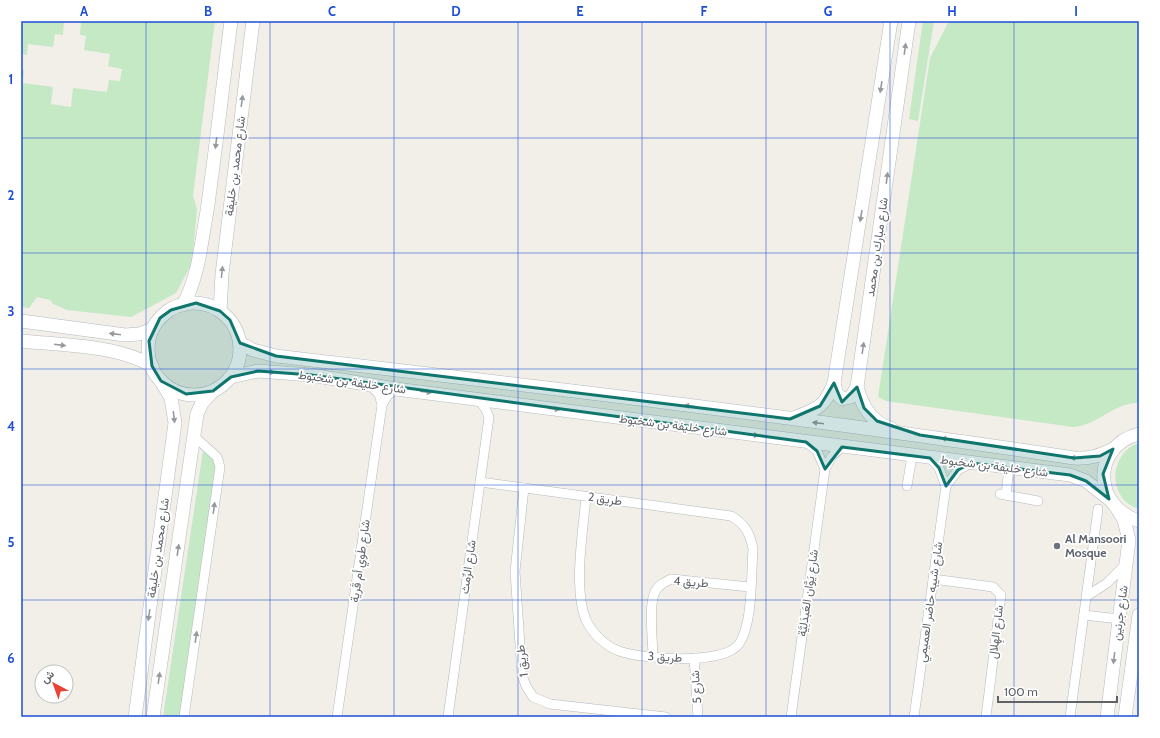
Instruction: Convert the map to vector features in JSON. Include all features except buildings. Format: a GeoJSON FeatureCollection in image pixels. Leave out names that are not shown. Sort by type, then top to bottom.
{"type":"FeatureCollection","features":[{"type":"Feature","properties":{"kind":"main road","name":"شارع محمد بن خليفة"},"geometry":{"type":"LineString","coordinates":[[183,305],[192,289],[197,272],[210,188],[231,21]]}},
{"type":"Feature","properties":{"kind":"main road","name":"شارع محمد بن خليفة"},"geometry":{"type":"LineString","coordinates":[[220,311],[222,274],[253,21]]}},
{"type":"Feature","properties":{"kind":"main road","name":"شارع مبارك بن محمد"},"geometry":{"type":"LineString","coordinates":[[790,419],[820,406],[829,397],[834,383],[891,21]]}},
{"type":"Feature","properties":{"kind":"main road","name":"شارع مبارك بن محمد"},"geometry":{"type":"LineString","coordinates":[[909,21],[857,387],[864,408],[877,422],[888,427],[920,435]]}},
{"type":"Feature","properties":{"kind":"main road"},"geometry":{"type":"LineString","coordinates":[[202,304],[220,311],[230,320],[237,331],[240,343],[240,355],[237,367],[231,377],[213,391],[199,394],[186,394],[172,389],[161,381],[152,366],[149,354],[149,341],[153,329],[160,318],[171,310],[183,305],[202,304]]}},
{"type":"Feature","properties":{"kind":"main road"},"geometry":{"type":"LineString","coordinates":[[21,321],[125,335],[139,334],[153,329]]}},
{"type":"Feature","properties":{"kind":"main road"},"geometry":{"type":"LineString","coordinates":[[21,340],[116,352],[134,357],[152,366]]}},
{"type":"Feature","properties":{"kind":"main road","name":"شارع خليفة بن شخبوط"},"geometry":{"type":"LineString","coordinates":[[240,343],[253,350],[276,356],[532,385],[920,435],[1074,458],[1100,456],[1113,450]]}},
{"type":"Feature","properties":{"kind":"main road","name":"شارع خليفة بن شخبوط"},"geometry":{"type":"LineString","coordinates":[[231,377],[258,371],[311,375],[396,389],[1070,475],[1086,481],[1109,499]]}},
{"type":"Feature","properties":{"kind":"main road","name":"شارع محمد بن خليفة"},"geometry":{"type":"LineString","coordinates":[[135,717],[175,423],[171,398],[161,381]]}},
{"type":"Feature","properties":{"kind":"main road"},"geometry":{"type":"LineString","coordinates":[[834,383],[836,392],[842,399],[851,397],[857,387]]}},
{"type":"Feature","properties":{"kind":"main road","name":"شارع محمد بن خليفة"},"geometry":{"type":"LineString","coordinates":[[153,717],[197,414],[202,403],[213,391]]}},
{"type":"Feature","properties":{"kind":"main road"},"geometry":{"type":"LineString","coordinates":[[1139,434],[1124,440],[1113,450],[1106,461],[1103,474],[1104,487],[1109,499],[1118,510],[1128,518],[1139,521]]}},
{"type":"Feature","properties":{"kind":"main road","name":"شارع جرنين"},"geometry":{"type":"LineString","coordinates":[[1106,717],[1127,562],[1128,530],[1118,510]]}},
{"type":"Feature","properties":{"kind":"main road","name":"شارع جرنين"},"geometry":{"type":"LineString","coordinates":[[1125,717],[1139,615]]}},
{"type":"Feature","properties":{"kind":"street"},"geometry":{"type":"LineString","coordinates":[[369,384],[379,394],[382,405]]}},
{"type":"Feature","properties":{"kind":"street"},"geometry":{"type":"LineString","coordinates":[[382,405],[388,396],[396,389]]}},
{"type":"Feature","properties":{"kind":"street"},"geometry":{"type":"LineString","coordinates":[[477,399],[485,408],[489,417],[504,402]]}},
{"type":"Feature","properties":{"kind":"street","name":"شارع طَوي أم قَرية"},"geometry":{"type":"LineString","coordinates":[[337,717],[382,405]]}},
{"type":"Feature","properties":{"kind":"street","name":"شارع الرِّمث"},"geometry":{"type":"LineString","coordinates":[[448,717],[489,417]]}},
{"type":"Feature","properties":{"kind":"street"},"geometry":{"type":"LineString","coordinates":[[184,717],[220,467],[217,457],[194,436]]}},
{"type":"Feature","properties":{"kind":"street"},"geometry":{"type":"LineString","coordinates":[[806,442],[817,451],[825,469]]}},
{"type":"Feature","properties":{"kind":"street","name":"شارع يَوَّان العَبدَلِيَّة"},"geometry":{"type":"LineString","coordinates":[[791,717],[825,469],[832,456],[842,447]]}},
{"type":"Feature","properties":{"kind":"street"},"geometry":{"type":"LineString","coordinates":[[907,486],[912,456]]}},
{"type":"Feature","properties":{"kind":"street"},"geometry":{"type":"LineString","coordinates":[[930,458],[939,468],[946,486]]}},
{"type":"Feature","properties":{"kind":"street","name":"شارع شيبه حاضر العميمي"},"geometry":{"type":"LineString","coordinates":[[914,717],[946,486],[958,470],[970,463]]}},
{"type":"Feature","properties":{"kind":"street"},"geometry":{"type":"LineString","coordinates":[[1009,467],[1003,495],[1038,501]]}},
{"type":"Feature","properties":{"kind":"street","name":"طريق 2"},"geometry":{"type":"LineString","coordinates":[[480,482],[731,516]]}},
{"type":"Feature","properties":{"kind":"street","name":"طريق 1"},"geometry":{"type":"LineString","coordinates":[[524,488],[515,571],[522,675],[526,686],[533,697],[550,704],[666,717]]}},
{"type":"Feature","properties":{"kind":"street","name":"طريق 3"},"geometry":{"type":"LineString","coordinates":[[586,497],[580,576],[582,600],[586,620],[595,633],[617,650],[653,657],[694,658],[715,656],[730,651],[738,645],[743,637],[747,624],[753,549],[751,538],[740,521],[731,516]]}},
{"type":"Feature","properties":{"kind":"street"},"geometry":{"type":"LineString","coordinates":[[1070,717],[1098,509]]}},
{"type":"Feature","properties":{"kind":"street"},"geometry":{"type":"LineString","coordinates":[[1087,596],[1107,582],[1127,562]]}},
{"type":"Feature","properties":{"kind":"street"},"geometry":{"type":"LineString","coordinates":[[1090,575],[1100,582],[1107,582]]}},
{"type":"Feature","properties":{"kind":"street","name":"طريق 4"},"geometry":{"type":"LineString","coordinates":[[653,657],[651,612],[654,592],[662,583],[671,579],[750,586]]}},
{"type":"Feature","properties":{"kind":"street","name":"شارع الهِلال"},"geometry":{"type":"LineString","coordinates":[[932,579],[993,587],[998,590],[1001,595],[986,717]]}},
{"type":"Feature","properties":{"kind":"street"},"geometry":{"type":"LineString","coordinates":[[1084,615],[1119,619]]}},
{"type":"Feature","properties":{"kind":"street","name":"شارع 5"},"geometry":{"type":"LineString","coordinates":[[694,658],[698,717]]}},
{"type":"Feature","properties":{"kind":"highlighted area"},"geometry":{"type":"Polygon","coordinates":[[[196,303],[220,311],[230,320],[240,343],[276,356],[790,419],[820,406],[834,383],[842,402],[857,387],[864,408],[877,421],[920,435],[1074,458],[1100,456],[1113,449],[1103,474],[1109,499],[1086,481],[1070,475],[971,463],[958,470],[946,486],[939,468],[930,458],[842,447],[825,469],[817,451],[806,442],[311,375],[258,371],[231,377],[213,391],[186,394],[161,381],[152,366],[149,341],[160,318],[171,310],[196,303]]]}},
{"type":"Feature","properties":{"kind":"green space"},"geometry":{"type":"Polygon","coordinates":[[[21,21],[64,21],[63,35],[55,34],[53,47],[28,44],[27,55],[21,54],[21,21]]]}},
{"type":"Feature","properties":{"kind":"green space"},"geometry":{"type":"Polygon","coordinates":[[[79,21],[215,21],[193,196],[197,209],[192,263],[176,293],[131,317],[67,310],[53,304],[50,300],[37,297],[29,308],[21,307],[21,70],[24,70],[23,83],[53,87],[51,104],[71,107],[73,88],[107,92],[109,80],[120,81],[122,69],[108,66],[110,54],[84,50],[86,36],[80,35],[81,22],[79,21]]]}},
{"type":"Feature","properties":{"kind":"green space"},"geometry":{"type":"Polygon","coordinates":[[[923,21],[934,21],[918,121],[909,119],[923,21]]]}},
{"type":"Feature","properties":{"kind":"green space"},"geometry":{"type":"Polygon","coordinates":[[[949,21],[1139,21],[1139,403],[1122,406],[1091,422],[1073,427],[886,401],[878,397],[930,58],[949,21]]]}},
{"type":"Feature","properties":{"kind":"green space"},"geometry":{"type":"Polygon","coordinates":[[[1139,443],[1139,509],[1129,504],[1121,496],[1117,487],[1115,476],[1121,456],[1129,448],[1139,443]]]}},
{"type":"Feature","properties":{"kind":"green space"},"geometry":{"type":"Polygon","coordinates":[[[203,451],[216,460],[181,717],[163,717],[203,451]]]}},
{"type":"Feature","properties":{"kind":"place","name":"Al Mansoori Mosque"},"geometry":{"type":"Point","coordinates":[1057,546]}}]}
